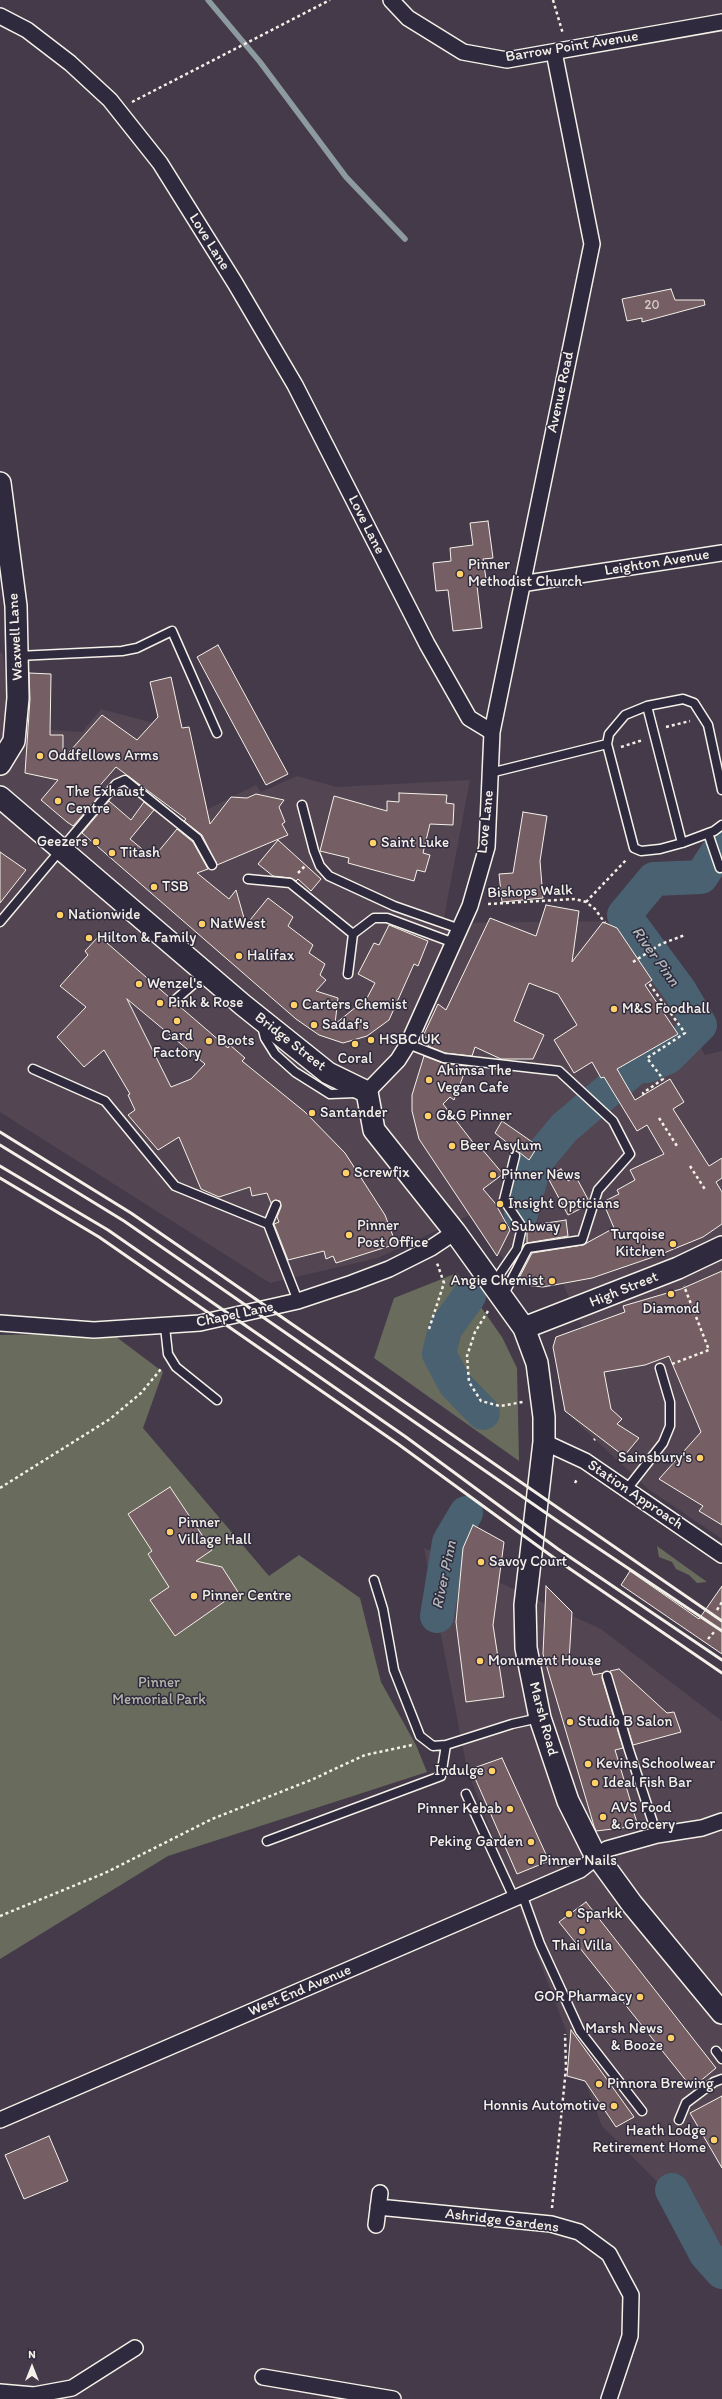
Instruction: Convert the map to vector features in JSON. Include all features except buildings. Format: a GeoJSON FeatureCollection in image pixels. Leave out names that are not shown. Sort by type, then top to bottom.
{"type":"FeatureCollection","features":[{"type":"Feature","properties":{"kind":"street","name":"Barrow Point Avenue"},"geometry":{"type":"LineString","coordinates":[[391,0],[408,18],[463,52],[506,60],[722,22]]}},
{"type":"Feature","properties":{"kind":"street","name":"Love Lane"},"geometry":{"type":"LineString","coordinates":[[0,16],[27,30],[70,63],[118,109],[160,163],[295,385],[427,644],[469,718],[492,732],[487,846],[470,906],[408,1044],[398,1060],[367,1092]]}},
{"type":"Feature","properties":{"kind":"street","name":"Avenue Road"},"geometry":{"type":"LineString","coordinates":[[492,732],[521,584],[592,244],[561,51]]}},
{"type":"Feature","properties":{"kind":"street","name":"Waxwell Lane"},"geometry":{"type":"LineString","coordinates":[[0,483],[16,606],[18,656],[18,698],[14,742],[0,764]]}},
{"type":"Feature","properties":{"kind":"street","name":"Leighton Avenue"},"geometry":{"type":"LineString","coordinates":[[521,584],[722,553]]}},
{"type":"Feature","properties":{"kind":"street","name":"Bridge Street"},"geometry":{"type":"LineString","coordinates":[[0,797],[60,850],[260,1019],[328,1073],[367,1092]]}},
{"type":"Feature","properties":{"kind":"street"},"geometry":{"type":"LineString","coordinates":[[367,1092],[374,1130],[455,1232],[524,1328]]}},
{"type":"Feature","properties":{"kind":"street","name":"Chapel Lane"},"geometry":{"type":"LineString","coordinates":[[0,1323],[94,1330],[165,1327],[200,1323],[298,1301],[389,1270],[431,1248],[455,1232]]}},
{"type":"Feature","properties":{"kind":"street","name":"High Street"},"geometry":{"type":"LineString","coordinates":[[524,1328],[678,1268],[722,1247]]}},
{"type":"Feature","properties":{"kind":"street","name":"Marsh Road"},"geometry":{"type":"LineString","coordinates":[[524,1328],[537,1363],[543,1399],[544,1442],[525,1605],[526,1648],[540,1718],[568,1801],[596,1856],[632,1904],[722,2013]]}},
{"type":"Feature","properties":{"kind":"street","name":"Station Approach"},"geometry":{"type":"LineString","coordinates":[[544,1442],[585,1461],[722,1555]]}},
{"type":"Feature","properties":{"kind":"street","name":"West End Avenue"},"geometry":{"type":"LineString","coordinates":[[0,2120],[580,1870],[596,1856],[607,1849],[657,1835],[702,1828],[722,1821]]}},
{"type":"Feature","properties":{"kind":"street","name":"Ashridge Gardens"},"geometry":{"type":"LineString","coordinates":[[376,2225],[379,2200],[551,2224],[579,2232],[610,2254],[631,2295],[630,2336],[609,2399]]}},
{"type":"Feature","properties":{"kind":"street"},"geometry":{"type":"LineString","coordinates":[[0,2392],[34,2395],[72,2388],[135,2348]]}},
{"type":"Feature","properties":{"kind":"street"},"geometry":{"type":"LineString","coordinates":[[263,2377],[393,2399]]}},
{"type":"Feature","properties":{"kind":"lane"},"geometry":{"type":"LineString","coordinates":[[18,656],[122,651],[137,648],[172,632],[217,733]]}},
{"type":"Feature","properties":{"kind":"lane"},"geometry":{"type":"LineString","coordinates":[[722,790],[708,725],[694,703],[683,699],[647,706],[625,715],[613,727],[607,744],[632,843],[636,849],[652,851],[682,843],[722,825]]}},
{"type":"Feature","properties":{"kind":"lane"},"geometry":{"type":"LineString","coordinates":[[647,706],[682,843]]}},
{"type":"Feature","properties":{"kind":"lane"},"geometry":{"type":"LineString","coordinates":[[490,773],[607,744]]}},
{"type":"Feature","properties":{"kind":"lane"},"geometry":{"type":"LineString","coordinates":[[0,922],[116,784],[125,780],[197,838],[212,865]]}},
{"type":"Feature","properties":{"kind":"lane"},"geometry":{"type":"LineString","coordinates":[[302,805],[314,851],[320,866],[329,876],[394,906],[460,929]]}},
{"type":"Feature","properties":{"kind":"lane"},"geometry":{"type":"LineString","coordinates":[[708,832],[720,868]]}},
{"type":"Feature","properties":{"kind":"lane"},"geometry":{"type":"LineString","coordinates":[[248,879],[290,883],[353,934]]}},
{"type":"Feature","properties":{"kind":"lane"},"geometry":{"type":"LineString","coordinates":[[348,974],[353,934],[374,918],[388,918],[454,944]]}},
{"type":"Feature","properties":{"kind":"lane"},"geometry":{"type":"LineString","coordinates":[[174,1001],[206,974]]}},
{"type":"Feature","properties":{"kind":"lane"},"geometry":{"type":"LineString","coordinates":[[408,1044],[444,1058],[559,1071],[613,1121],[630,1154],[598,1190],[582,1240],[528,1248],[498,1292]]}},
{"type":"Feature","properties":{"kind":"lane"},"geometry":{"type":"LineString","coordinates":[[33,1069],[105,1101],[175,1186],[268,1224]]}},
{"type":"Feature","properties":{"kind":"lane"},"geometry":{"type":"LineString","coordinates":[[498,1292],[517,1249],[522,1227],[504,1200],[515,1156]]}},
{"type":"Feature","properties":{"kind":"lane"},"geometry":{"type":"LineString","coordinates":[[276,1205],[268,1224],[298,1301]]}},
{"type":"Feature","properties":{"kind":"lane"},"geometry":{"type":"LineString","coordinates":[[165,1327],[170,1357],[176,1367],[217,1400]]}},
{"type":"Feature","properties":{"kind":"lane"},"geometry":{"type":"LineString","coordinates":[[627,1490],[663,1443],[670,1426],[670,1402],[660,1368]]}},
{"type":"Feature","properties":{"kind":"lane"},"geometry":{"type":"LineString","coordinates":[[374,1580],[383,1609],[394,1670],[420,1736],[427,1742],[433,1746],[446,1745],[512,1724],[540,1718]]}},
{"type":"Feature","properties":{"kind":"lane"},"geometry":{"type":"LineString","coordinates":[[607,1676],[629,1750],[657,1835]]}},
{"type":"Feature","properties":{"kind":"lane"},"geometry":{"type":"LineString","coordinates":[[267,1841],[440,1776],[446,1745]]}},
{"type":"Feature","properties":{"kind":"lane"},"geometry":{"type":"LineString","coordinates":[[466,1794],[518,1896],[580,2031],[642,2111]]}},
{"type":"Feature","properties":{"kind":"lane"},"geometry":{"type":"LineString","coordinates":[[716,2051],[722,2059]]}},
{"type":"Feature","properties":{"kind":"lane"},"geometry":{"type":"LineString","coordinates":[[679,2120],[686,2103],[714,2082],[722,2079]]}},
{"type":"Feature","properties":{"kind":"path"},"geometry":{"type":"LineString","coordinates":[[118,109],[330,0]]}},
{"type":"Feature","properties":{"kind":"path"},"geometry":{"type":"LineString","coordinates":[[553,0],[561,51]]}},
{"type":"Feature","properties":{"kind":"path"},"geometry":{"type":"LineString","coordinates":[[586,902],[636,849]]}},
{"type":"Feature","properties":{"kind":"path"},"geometry":{"type":"LineString","coordinates":[[290,883],[311,859]]}},
{"type":"Feature","properties":{"kind":"path","name":"Bishops Walk"},"geometry":{"type":"LineString","coordinates":[[470,906],[575,899],[586,902],[595,909],[605,923]]}},
{"type":"Feature","properties":{"kind":"path"},"geometry":{"type":"LineString","coordinates":[[632,962],[659,946],[685,935]]}},
{"type":"Feature","properties":{"kind":"path"},"geometry":{"type":"LineString","coordinates":[[644,1095],[643,1093],[663,1079],[647,1058],[685,1033],[648,982]]}},
{"type":"Feature","properties":{"kind":"path"},"geometry":{"type":"LineString","coordinates":[[659,1118],[677,1146]]}},
{"type":"Feature","properties":{"kind":"path"},"geometry":{"type":"LineString","coordinates":[[690,1166],[706,1191]]}},
{"type":"Feature","properties":{"kind":"path"},"geometry":{"type":"LineString","coordinates":[[430,1329],[444,1283],[431,1248]]}},
{"type":"Feature","properties":{"kind":"path"},"geometry":{"type":"LineString","coordinates":[[660,1368],[709,1350],[678,1268]]}},
{"type":"Feature","properties":{"kind":"path"},"geometry":{"type":"LineString","coordinates":[[498,1292],[475,1332],[467,1356],[469,1382],[481,1401],[500,1406],[543,1399]]}},
{"type":"Feature","properties":{"kind":"path"},"geometry":{"type":"LineString","coordinates":[[0,1488],[110,1419],[142,1393],[170,1357]]}},
{"type":"Feature","properties":{"kind":"path"},"geometry":{"type":"LineString","coordinates":[[575,1483],[577,1479]]}},
{"type":"Feature","properties":{"kind":"path"},"geometry":{"type":"LineString","coordinates":[[716,1610],[722,1602]]}},
{"type":"Feature","properties":{"kind":"path"},"geometry":{"type":"LineString","coordinates":[[708,1639],[715,1631]]}},
{"type":"Feature","properties":{"kind":"path"},"geometry":{"type":"LineString","coordinates":[[0,1916],[105,1873],[212,1819],[311,1780],[365,1755],[427,1742]]}},
{"type":"Feature","properties":{"kind":"path"},"geometry":{"type":"LineString","coordinates":[[551,2224],[566,2068],[565,2030]]}},
{"type":"Feature","properties":{"kind":"shaded area"},"geometry":{"type":"Polygon","coordinates":[[[0,652],[3,654],[9,727],[82,732],[101,709],[153,723],[176,814],[188,819],[256,785],[261,792],[297,776],[337,787],[470,780],[443,923],[620,921],[672,995],[705,1055],[722,1051],[722,1539],[648,1489],[571,1417],[556,1343],[583,1329],[563,1284],[523,1285],[470,1215],[378,1258],[270,1283],[0,1112],[0,652]]]}},
{"type":"Feature","properties":{"kind":"shaded area"},"geometry":{"type":"Polygon","coordinates":[[[424,1548],[601,1629],[722,1721],[722,2248],[602,2126],[467,1769],[424,1548]]]}},
{"type":"Feature","properties":{"kind":"green space"},"geometry":{"type":"Polygon","coordinates":[[[457,1273],[502,1337],[517,1368],[519,1461],[374,1358],[394,1298],[457,1273]]]}},
{"type":"Feature","properties":{"kind":"green space","name":"Pinner Memorial Park"},"geometry":{"type":"Polygon","coordinates":[[[111,1333],[163,1372],[143,1428],[269,1576],[299,1555],[360,1598],[381,1682],[416,1745],[427,1772],[168,1856],[0,1959],[0,1335],[111,1333]]]}},
{"type":"Feature","properties":{"kind":"green space"},"geometry":{"type":"Polygon","coordinates":[[[657,1546],[707,1582],[697,1583],[689,1575],[676,1569],[672,1562],[659,1557],[657,1546]]]}},
{"type":"Feature","properties":{"kind":"waterway"},"geometry":{"type":"LineString","coordinates":[[208,0],[260,62],[346,177],[405,239]]}},
{"type":"Feature","properties":{"kind":"waterway","name":"River Pinn"},"geometry":{"type":"LineString","coordinates":[[521,1214],[535,1163],[564,1128],[638,1065],[647,1066],[668,1057],[700,1025],[680,991],[624,915],[654,879],[701,877],[722,845]]}},
{"type":"Feature","properties":{"kind":"waterway","name":"River Pinn"},"geometry":{"type":"LineString","coordinates":[[469,1296],[445,1329],[439,1354],[455,1384],[483,1413]]}},
{"type":"Feature","properties":{"kind":"waterway","name":"River Pinn"},"geometry":{"type":"LineString","coordinates":[[437,1616],[449,1542],[466,1513]]}},
{"type":"Feature","properties":{"kind":"waterway","name":"River Pinn"},"geometry":{"type":"LineString","coordinates":[[672,2190],[706,2254],[722,2272]]}},
{"type":"Feature","properties":{"kind":"railway"},"geometry":{"type":"LineString","coordinates":[[0,1132],[131,1213],[722,1621]]}},
{"type":"Feature","properties":{"kind":"railway"},"geometry":{"type":"LineString","coordinates":[[0,1145],[124,1221],[559,1522],[722,1631]]}},
{"type":"Feature","properties":{"kind":"railway"},"geometry":{"type":"LineString","coordinates":[[0,1166],[108,1230],[406,1437],[558,1549],[722,1660]]}},
{"type":"Feature","properties":{"kind":"railway"},"geometry":{"type":"LineString","coordinates":[[0,1178],[99,1237],[398,1444],[557,1560],[722,1673]]}},
{"type":"Feature","properties":{"kind":"place","name":"Pinner Methodist Church"},"geometry":{"type":"Point","coordinates":[460,574]}},
{"type":"Feature","properties":{"kind":"place","name":"Oddfellows Arms"},"geometry":{"type":"Point","coordinates":[40,756]}},
{"type":"Feature","properties":{"kind":"place","name":"The Exhaust Centre"},"geometry":{"type":"Point","coordinates":[58,801]}},
{"type":"Feature","properties":{"kind":"place","name":"Geezers"},"geometry":{"type":"Point","coordinates":[96,842]}},
{"type":"Feature","properties":{"kind":"place","name":"Saint Luke"},"geometry":{"type":"Point","coordinates":[373,843]}},
{"type":"Feature","properties":{"kind":"place","name":"Titash"},"geometry":{"type":"Point","coordinates":[112,853]}},
{"type":"Feature","properties":{"kind":"place","name":"TSB"},"geometry":{"type":"Point","coordinates":[154,887]}},
{"type":"Feature","properties":{"kind":"place","name":"Nationwide"},"geometry":{"type":"Point","coordinates":[60,915]}},
{"type":"Feature","properties":{"kind":"place","name":"NatWest"},"geometry":{"type":"Point","coordinates":[202,924]}},
{"type":"Feature","properties":{"kind":"place","name":"Hilton & Family"},"geometry":{"type":"Point","coordinates":[89,938]}},
{"type":"Feature","properties":{"kind":"place","name":"Halifax"},"geometry":{"type":"Point","coordinates":[239,956]}},
{"type":"Feature","properties":{"kind":"place","name":"Wenzel's"},"geometry":{"type":"Point","coordinates":[139,984]}},
{"type":"Feature","properties":{"kind":"place","name":"Pink & Rose"},"geometry":{"type":"Point","coordinates":[160,1003]}},
{"type":"Feature","properties":{"kind":"place","name":"Carters Chemist"},"geometry":{"type":"Point","coordinates":[294,1005]}},
{"type":"Feature","properties":{"kind":"place","name":"M&S Foodhall"},"geometry":{"type":"Point","coordinates":[614,1009]}},
{"type":"Feature","properties":{"kind":"place","name":"Card Factory"},"geometry":{"type":"Point","coordinates":[177,1021]}},
{"type":"Feature","properties":{"kind":"place","name":"Sadaf's"},"geometry":{"type":"Point","coordinates":[314,1025]}},
{"type":"Feature","properties":{"kind":"place","name":"HSBC UK"},"geometry":{"type":"Point","coordinates":[371,1040]}},
{"type":"Feature","properties":{"kind":"place","name":"Boots"},"geometry":{"type":"Point","coordinates":[209,1041]}},
{"type":"Feature","properties":{"kind":"place","name":"Coral"},"geometry":{"type":"Point","coordinates":[355,1044]}},
{"type":"Feature","properties":{"kind":"place","name":"Ahimsa The Vegan Cafe"},"geometry":{"type":"Point","coordinates":[429,1080]}},
{"type":"Feature","properties":{"kind":"place","name":"Santander"},"geometry":{"type":"Point","coordinates":[312,1113]}},
{"type":"Feature","properties":{"kind":"place","name":"G&G Pinner"},"geometry":{"type":"Point","coordinates":[428,1116]}},
{"type":"Feature","properties":{"kind":"place","name":"Beer Asylum"},"geometry":{"type":"Point","coordinates":[452,1146]}},
{"type":"Feature","properties":{"kind":"place","name":"Screwfix"},"geometry":{"type":"Point","coordinates":[346,1173]}},
{"type":"Feature","properties":{"kind":"place","name":"Pinner News"},"geometry":{"type":"Point","coordinates":[493,1175]}},
{"type":"Feature","properties":{"kind":"place","name":"Insight Opticians"},"geometry":{"type":"Point","coordinates":[500,1204]}},
{"type":"Feature","properties":{"kind":"place","name":"Subway"},"geometry":{"type":"Point","coordinates":[503,1227]}},
{"type":"Feature","properties":{"kind":"place","name":"Pinner Post Office"},"geometry":{"type":"Point","coordinates":[349,1235]}},
{"type":"Feature","properties":{"kind":"place","name":"Turqoise Kitchen"},"geometry":{"type":"Point","coordinates":[673,1244]}},
{"type":"Feature","properties":{"kind":"place","name":"Angie Chemist"},"geometry":{"type":"Point","coordinates":[552,1281]}},
{"type":"Feature","properties":{"kind":"place","name":"Diamond"},"geometry":{"type":"Point","coordinates":[671,1294]}},
{"type":"Feature","properties":{"kind":"place","name":"Sainsbury's"},"geometry":{"type":"Point","coordinates":[700,1458]}},
{"type":"Feature","properties":{"kind":"place","name":"Pinner Village Hall"},"geometry":{"type":"Point","coordinates":[170,1532]}},
{"type":"Feature","properties":{"kind":"place","name":"Savoy Court"},"geometry":{"type":"Point","coordinates":[481,1562]}},
{"type":"Feature","properties":{"kind":"place","name":"Pinner Centre"},"geometry":{"type":"Point","coordinates":[194,1596]}},
{"type":"Feature","properties":{"kind":"place","name":"Monument House"},"geometry":{"type":"Point","coordinates":[480,1661]}},
{"type":"Feature","properties":{"kind":"place","name":"Studio B Salon"},"geometry":{"type":"Point","coordinates":[570,1722]}},
{"type":"Feature","properties":{"kind":"place","name":"Kevins Schoolwear"},"geometry":{"type":"Point","coordinates":[588,1764]}},
{"type":"Feature","properties":{"kind":"place","name":"Indulge"},"geometry":{"type":"Point","coordinates":[492,1771]}},
{"type":"Feature","properties":{"kind":"place","name":"Ideal Fish Bar"},"geometry":{"type":"Point","coordinates":[595,1783]}},
{"type":"Feature","properties":{"kind":"place","name":"Pinner Kebab"},"geometry":{"type":"Point","coordinates":[510,1809]}},
{"type":"Feature","properties":{"kind":"place","name":"AVS Food & Grocery"},"geometry":{"type":"Point","coordinates":[603,1817]}},
{"type":"Feature","properties":{"kind":"place","name":"Peking Garden"},"geometry":{"type":"Point","coordinates":[531,1842]}},
{"type":"Feature","properties":{"kind":"place","name":"Pinner Nails"},"geometry":{"type":"Point","coordinates":[531,1861]}},
{"type":"Feature","properties":{"kind":"place","name":"Sparkk"},"geometry":{"type":"Point","coordinates":[569,1914]}},
{"type":"Feature","properties":{"kind":"place","name":"Thai Villa"},"geometry":{"type":"Point","coordinates":[582,1931]}},
{"type":"Feature","properties":{"kind":"place","name":"GOR Pharmacy"},"geometry":{"type":"Point","coordinates":[640,1997]}},
{"type":"Feature","properties":{"kind":"place","name":"Marsh News & Booze"},"geometry":{"type":"Point","coordinates":[671,2038]}},
{"type":"Feature","properties":{"kind":"place","name":"Pinnora Brewing"},"geometry":{"type":"Point","coordinates":[599,2084]}},
{"type":"Feature","properties":{"kind":"place","name":"Honnis Automotive"},"geometry":{"type":"Point","coordinates":[614,2106]}},
{"type":"Feature","properties":{"kind":"place","name":"Heath Lodge Retirement Home"},"geometry":{"type":"Point","coordinates":[714,2140]}}]}
